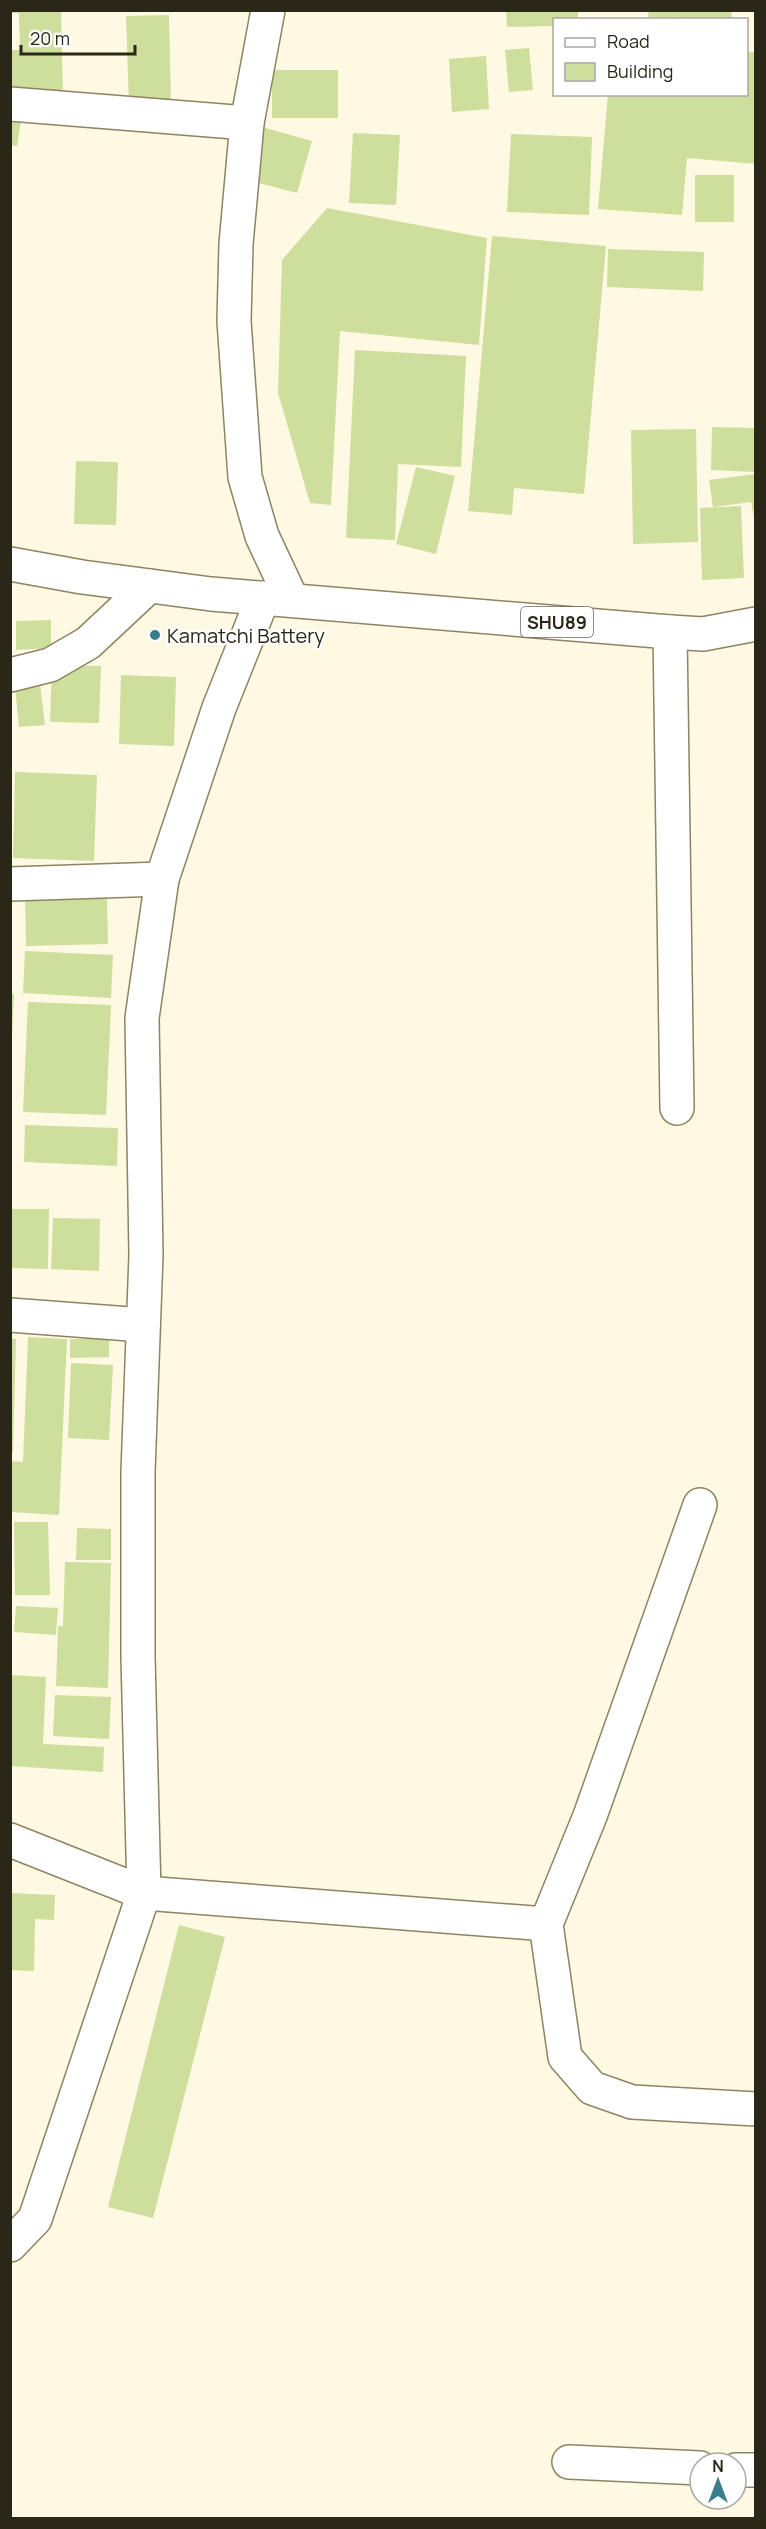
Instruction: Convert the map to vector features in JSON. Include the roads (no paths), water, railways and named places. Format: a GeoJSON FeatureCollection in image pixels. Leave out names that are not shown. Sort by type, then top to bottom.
{"type":"FeatureCollection","features":[{"type":"Feature","properties":{"kind":"street"},"geometry":{"type":"LineString","coordinates":[[10,2245],[34,2219],[144,1893],[138,1657],[138,1472],[146,1255],[142,1018],[162,879],[219,708],[278,599],[245,477],[234,321],[236,244],[247,123],[268,10]]}},
{"type":"Feature","properties":{"kind":"street"},"geometry":{"type":"LineString","coordinates":[[10,104],[247,123]]}},
{"type":"Feature","properties":{"kind":"street","name":"SHU89"},"geometry":{"type":"LineString","coordinates":[[10,564],[82,577],[211,594],[670,632],[703,634],[756,624]]}},
{"type":"Feature","properties":{"kind":"street"},"geometry":{"type":"LineString","coordinates":[[10,675],[50,665],[88,643],[149,586]]}},
{"type":"Feature","properties":{"kind":"street"},"geometry":{"type":"LineString","coordinates":[[670,632],[677,1108]]}},
{"type":"Feature","properties":{"kind":"street"},"geometry":{"type":"LineString","coordinates":[[10,884],[162,879]]}},
{"type":"Feature","properties":{"kind":"street"},"geometry":{"type":"LineString","coordinates":[[10,1315],[143,1325]]}},
{"type":"Feature","properties":{"kind":"street"},"geometry":{"type":"LineString","coordinates":[[700,1505],[590,1816],[546,1924],[565,2057],[592,2088],[632,2102],[756,2109]]}},
{"type":"Feature","properties":{"kind":"street"},"geometry":{"type":"LineString","coordinates":[[10,1840],[144,1893],[546,1924]]}},
{"type":"Feature","properties":{"kind":"street"},"geometry":{"type":"LineString","coordinates":[[569,2463],[688,2468]]}},
{"type":"Feature","properties":{"kind":"place","name":"Kamatchi Battery"},"geometry":{"type":"Point","coordinates":[155,635]}}]}
